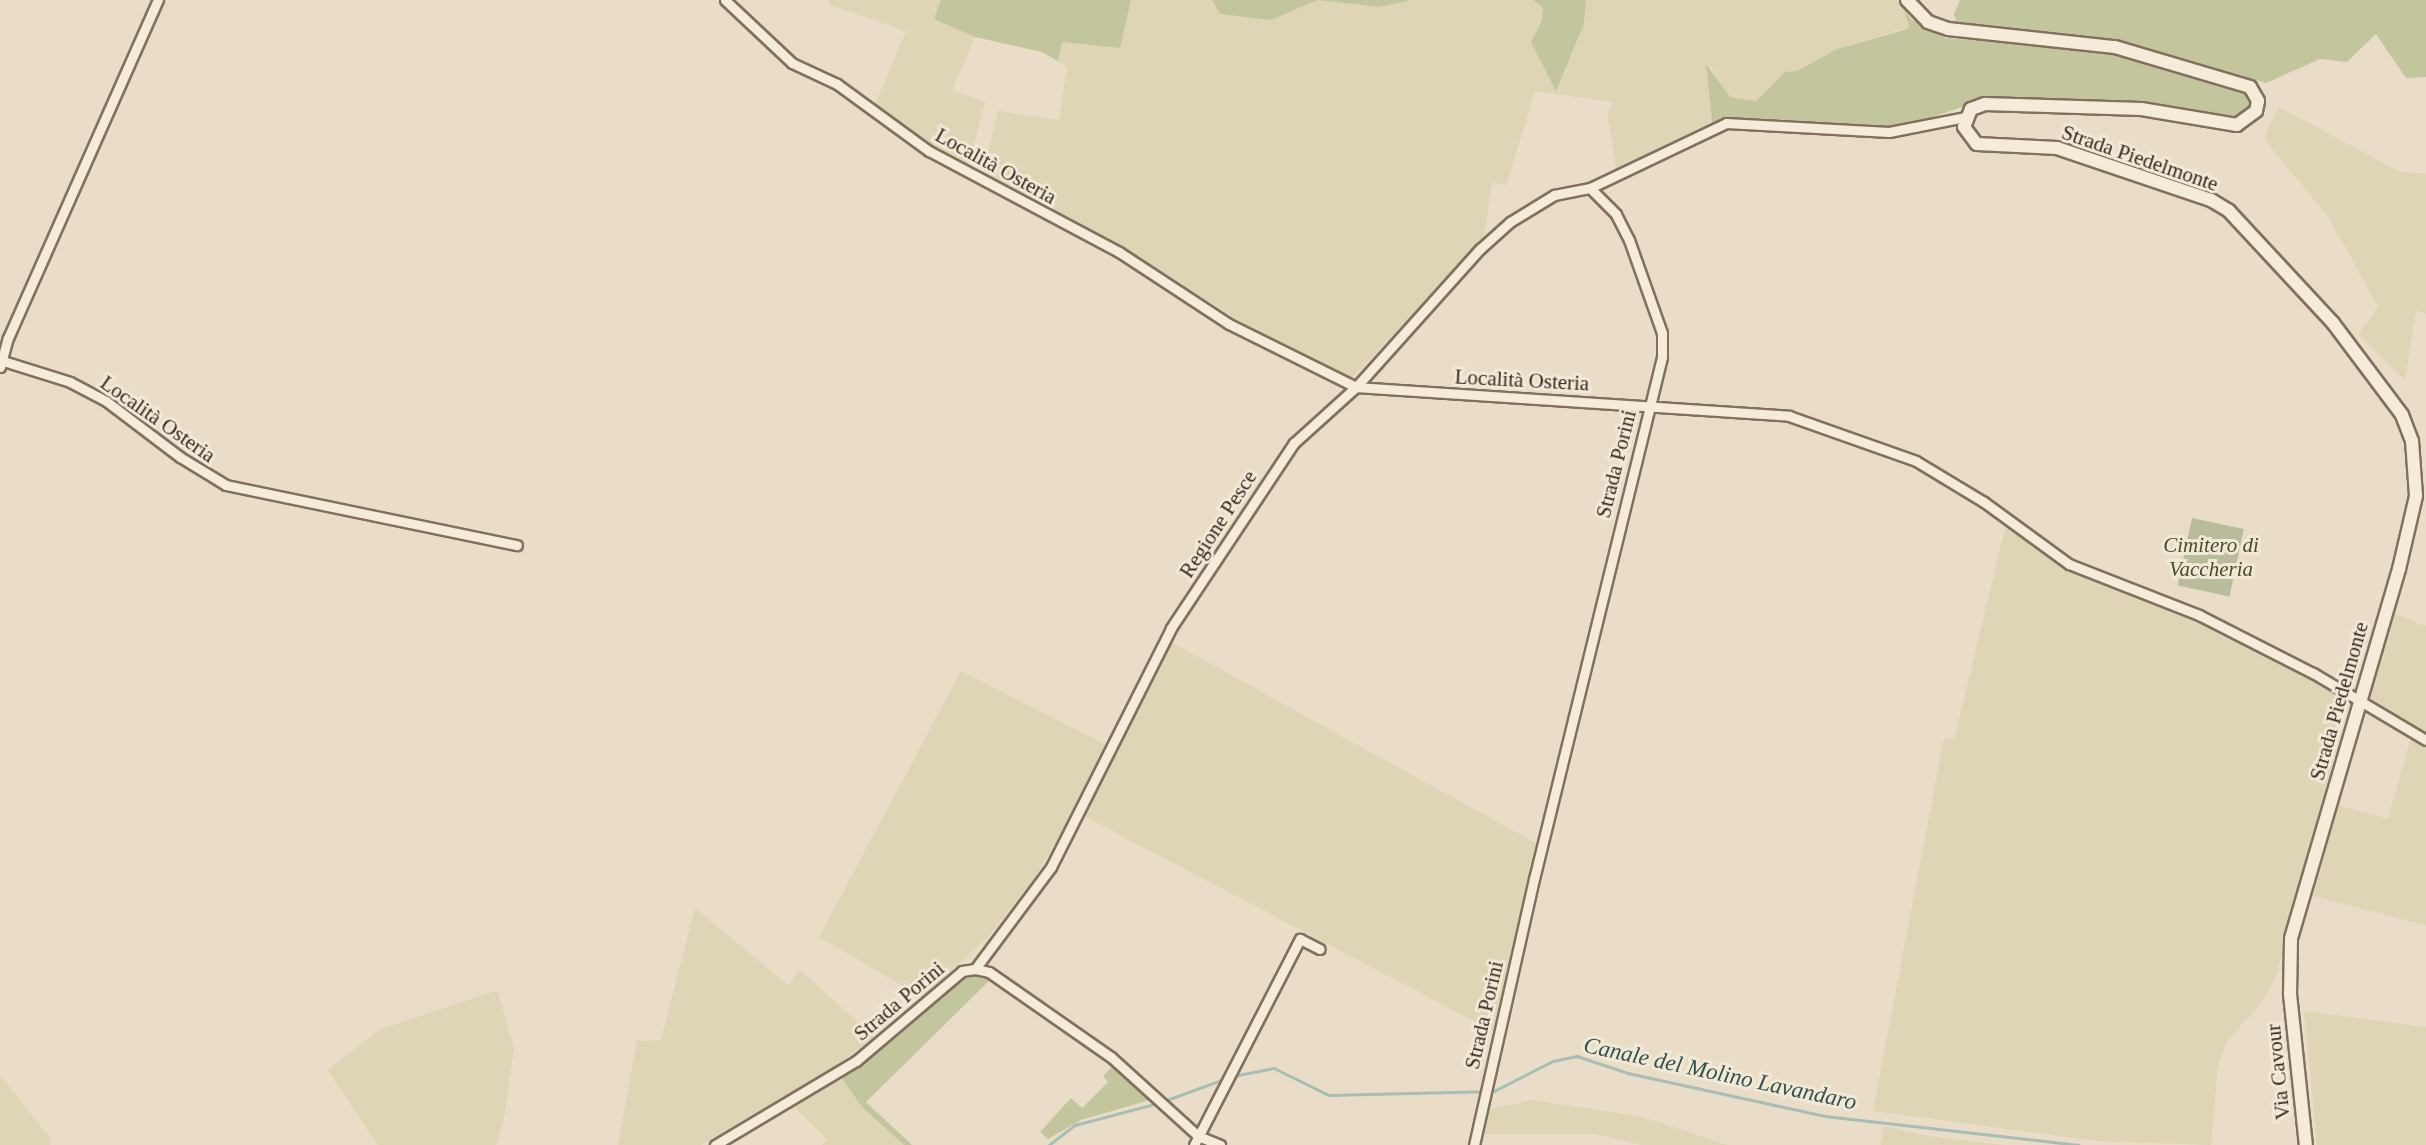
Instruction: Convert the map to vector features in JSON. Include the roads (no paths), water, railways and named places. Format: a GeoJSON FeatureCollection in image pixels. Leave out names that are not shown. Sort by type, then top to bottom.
{"type":"FeatureCollection","features":[{"type":"Feature","properties":{"kind":"street","name":"Località Osteria"},"geometry":{"type":"LineString","coordinates":[[158,0],[0,362],[71,382],[106,401],[180,457],[226,485],[517,545]]}},
{"type":"Feature","properties":{"kind":"street","name":"Località Osteria"},"geometry":{"type":"LineString","coordinates":[[725,0],[792,62],[837,84],[929,151],[1119,252],[1229,324],[1356,387],[1789,416],[1916,461],[1984,502],[2069,564],[2188,610],[2360,699],[2426,740]]}},
{"type":"Feature","properties":{"kind":"street","name":"Strada Piedelmonte"},"geometry":{"type":"LineString","coordinates":[[1907,0],[1928,22],[1948,29],[2115,47],[2241,81],[2258,101],[2256,111],[2237,125],[2141,109],[1985,104],[1971,109],[1965,117],[1964,127],[1977,144],[2057,148],[2202,197],[2229,211],[2333,323],[2402,415],[2417,468],[2416,496],[2291,939],[2290,994]]}},
{"type":"Feature","properties":{"kind":"street"},"geometry":{"type":"LineString","coordinates":[[1590,188],[1726,123],[1889,132],[1965,117]]}},
{"type":"Feature","properties":{"kind":"street","name":"Regione Pesce"},"geometry":{"type":"LineString","coordinates":[[975,969],[1051,867],[1124,716],[1198,584],[1294,443],[1356,387],[1480,249],[1510,222],[1554,195],[1590,188]]}},
{"type":"Feature","properties":{"kind":"street","name":"Strada Porini"},"geometry":{"type":"LineString","coordinates":[[1474,1145],[1647,407],[1662,357],[1662,333],[1624,232],[1616,214],[1590,188]]}},
{"type":"Feature","properties":{"kind":"street"},"geometry":{"type":"LineString","coordinates":[[1196,1141],[1300,939],[1320,950]]}},
{"type":"Feature","properties":{"kind":"street","name":"Strada Porini"},"geometry":{"type":"LineString","coordinates":[[715,1145],[847,1067],[962,971],[975,969],[989,972],[1111,1057],[1157,1098],[1196,1141],[1220,1145]]}},
{"type":"Feature","properties":{"kind":"street","name":"Via Cavour"},"geometry":{"type":"LineString","coordinates":[[2290,994],[2306,1145]]}},
{"type":"Feature","properties":{"kind":"waterway","name":"Canale del Molino Lavandaro"},"geometry":{"type":"LineString","coordinates":[[1233,1076],[1274,1068],[1329,1095],[1494,1091],[1553,1061],[1577,1056],[1628,1073],[1825,1116],[2078,1145]]}},
{"type":"Feature","properties":{"kind":"waterway","name":"Canale del Molino Lavandaro"},"geometry":{"type":"LineString","coordinates":[[1164,1101],[1224,1079]]}},
{"type":"Feature","properties":{"kind":"waterway","name":"Canale del Molino Lavandaro"},"geometry":{"type":"LineString","coordinates":[[1049,1145],[1075,1125],[1158,1103]]}},
{"type":"Feature","properties":{"kind":"park label","name":"Cimitero di Vaccheria"},"geometry":{"type":"Point","coordinates":[2211,557]}}]}
